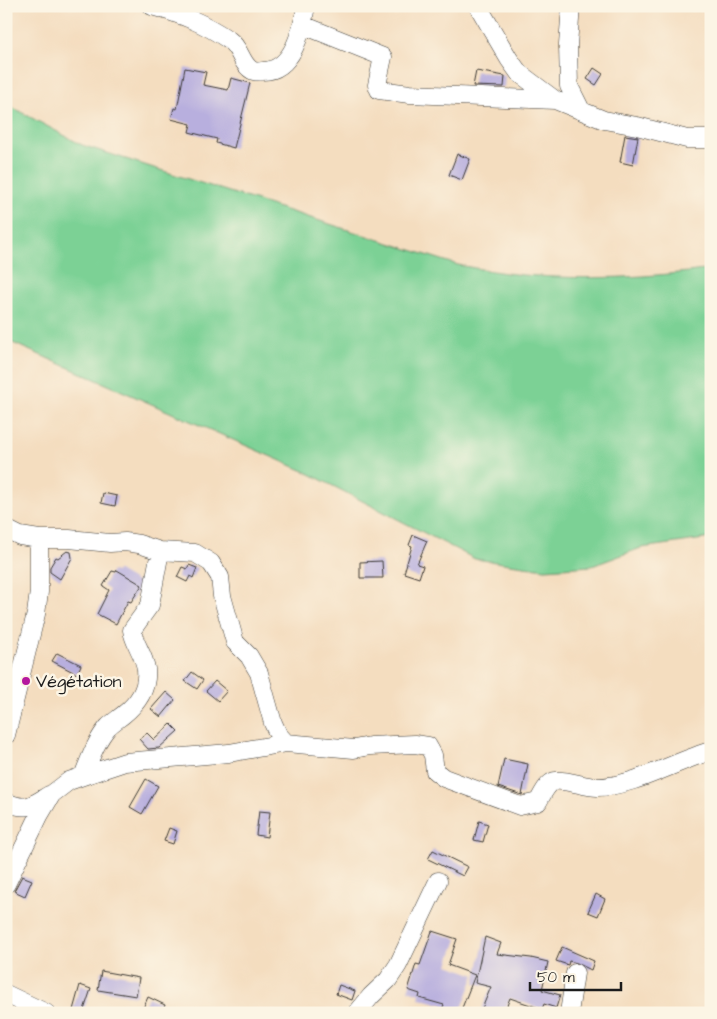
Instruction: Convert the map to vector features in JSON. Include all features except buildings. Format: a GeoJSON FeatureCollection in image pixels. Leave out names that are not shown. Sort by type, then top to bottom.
{"type":"FeatureCollection","features":[{"type":"Feature","properties":{"kind":"street"},"geometry":{"type":"LineString","coordinates":[[152,6],[188,17],[218,33],[238,49],[248,67],[255,72],[269,71],[280,66],[293,49],[303,25],[306,6]]}},
{"type":"Feature","properties":{"kind":"street"},"geometry":{"type":"LineString","coordinates":[[478,6],[509,59],[520,73],[555,100],[604,120],[688,139],[711,139]]}},
{"type":"Feature","properties":{"kind":"street"},"geometry":{"type":"LineString","coordinates":[[571,6],[568,45],[569,86],[581,110]]}},
{"type":"Feature","properties":{"kind":"street"},"geometry":{"type":"LineString","coordinates":[[303,25],[383,57],[377,85],[379,90],[410,94],[555,100]]}},
{"type":"Feature","properties":{"kind":"street"},"geometry":{"type":"LineString","coordinates":[[6,528],[20,536],[39,539],[69,539],[110,543],[125,542],[139,544],[160,551],[195,553],[211,564],[220,578],[222,596],[235,642],[249,656],[259,673],[273,723],[278,734],[286,743]]}},
{"type":"Feature","properties":{"kind":"street"},"geometry":{"type":"LineString","coordinates":[[6,734],[36,614],[39,592],[39,539]]}},
{"type":"Feature","properties":{"kind":"street"},"geometry":{"type":"LineString","coordinates":[[83,776],[97,743],[109,726],[138,702],[144,690],[146,669],[141,651],[133,640],[132,630],[150,605],[160,551]]}},
{"type":"Feature","properties":{"kind":"street"},"geometry":{"type":"LineString","coordinates":[[6,802],[19,808],[34,806],[69,781],[125,762],[229,752],[286,743],[354,749],[370,746],[415,744],[428,746],[433,755],[435,771],[444,778],[520,806],[538,802],[548,785],[555,781],[597,787],[626,782],[711,751]]}},
{"type":"Feature","properties":{"kind":"street"},"geometry":{"type":"LineString","coordinates":[[6,884],[39,816],[52,794]]}},
{"type":"Feature","properties":{"kind":"street"},"geometry":{"type":"LineString","coordinates":[[357,1013],[370,996],[388,980],[398,965],[438,882]]}},
{"type":"Feature","properties":{"kind":"street"},"geometry":{"type":"LineString","coordinates":[[569,1013],[575,973]]}},
{"type":"Feature","properties":{"kind":"street"},"geometry":{"type":"LineString","coordinates":[[6,994],[46,1013]]}},
{"type":"Feature","properties":{"kind":"green space"},"geometry":{"type":"Polygon","coordinates":[[[6,104],[82,145],[458,265],[491,271],[547,277],[641,276],[711,269],[711,538],[641,548],[592,566],[545,569],[475,559],[306,472],[6,340],[6,104]]]}},
{"type":"Feature","properties":{"kind":"place","name":"Végétation"},"geometry":{"type":"Point","coordinates":[26,681]}}]}
